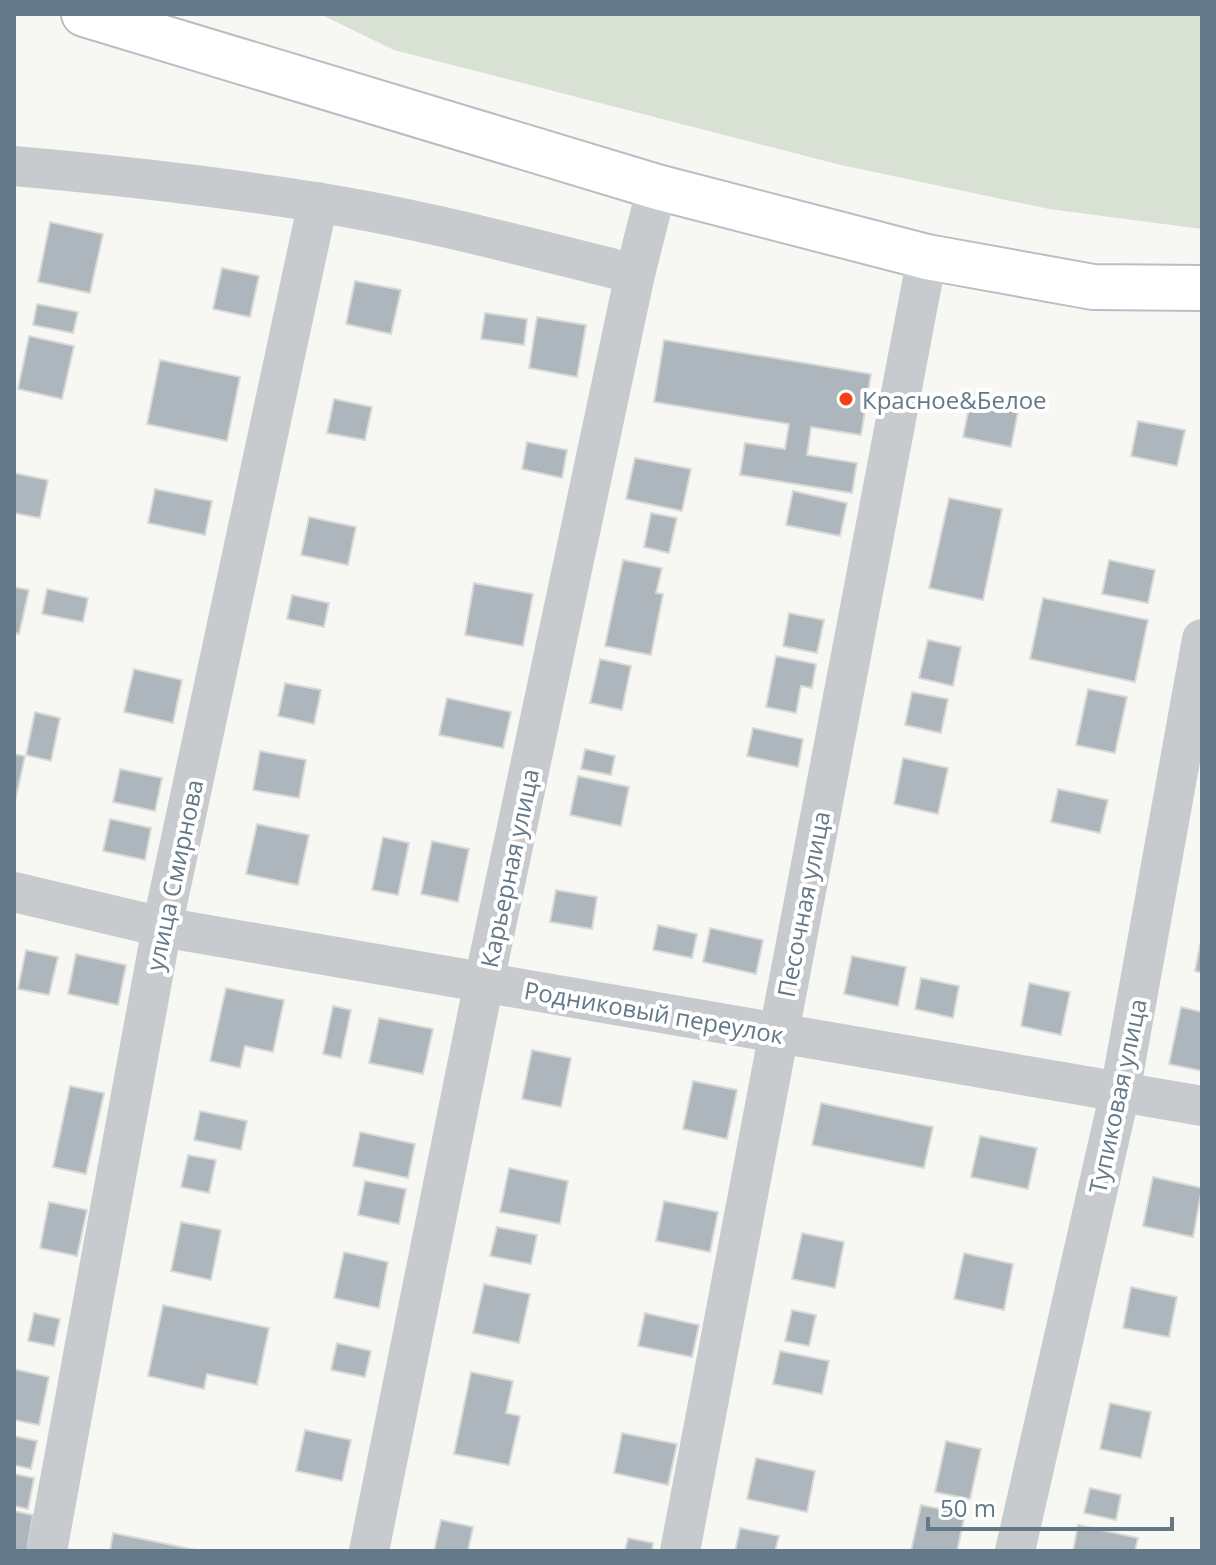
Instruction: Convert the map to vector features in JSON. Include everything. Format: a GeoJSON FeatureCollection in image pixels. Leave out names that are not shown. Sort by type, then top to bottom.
{"type":"FeatureCollection","features":[{"type":"Feature","properties":{"kind":"main road"},"geometry":{"type":"LineString","coordinates":[[84,14],[657,187],[927,257],[1093,287],[1202,288]]}},
{"type":"Feature","properties":{"kind":"street"},"geometry":{"type":"LineString","coordinates":[[14,166],[153,179],[318,202],[635,274]]}},
{"type":"Feature","properties":{"kind":"street","name":"Карьерная улица"},"geometry":{"type":"LineString","coordinates":[[369,1551],[484,982],[635,274],[657,187]]}},
{"type":"Feature","properties":{"kind":"street","name":"улица Смирнова"},"geometry":{"type":"LineString","coordinates":[[47,1551],[162,927],[318,202]]}},
{"type":"Feature","properties":{"kind":"street","name":"Песочная улица"},"geometry":{"type":"LineString","coordinates":[[680,1551],[927,257]]}},
{"type":"Feature","properties":{"kind":"street","name":"Тупиковая улица"},"geometry":{"type":"LineString","coordinates":[[1015,1551],[1120,1092],[1202,639]]}},
{"type":"Feature","properties":{"kind":"street","name":"Родниковый переулок"},"geometry":{"type":"LineString","coordinates":[[14,892],[162,927],[1202,1106]]}},
{"type":"Feature","properties":{"kind":"shaded area"},"geometry":{"type":"Polygon","coordinates":[[[320,14],[1202,14],[1202,229],[1049,209],[841,165],[394,50],[320,14]]]}},
{"type":"Feature","properties":{"kind":"building"},"geometry":{"type":"Polygon","coordinates":[[[50,222],[103,234],[90,293],[38,282],[50,222]]]}},
{"type":"Feature","properties":{"kind":"building"},"geometry":{"type":"Polygon","coordinates":[[[222,268],[259,276],[250,317],[213,309],[222,268]]]}},
{"type":"Feature","properties":{"kind":"building"},"geometry":{"type":"Polygon","coordinates":[[[355,281],[401,290],[391,334],[346,324],[355,281]]]}},
{"type":"Feature","properties":{"kind":"building"},"geometry":{"type":"Polygon","coordinates":[[[37,304],[78,312],[73,333],[33,325],[37,304]]]}},
{"type":"Feature","properties":{"kind":"building"},"geometry":{"type":"Polygon","coordinates":[[[485,313],[527,319],[524,345],[481,339],[485,313]]]}},
{"type":"Feature","properties":{"kind":"building"},"geometry":{"type":"Polygon","coordinates":[[[537,317],[586,325],[577,377],[529,368],[537,317]]]}},
{"type":"Feature","properties":{"kind":"building"},"geometry":{"type":"Polygon","coordinates":[[[29,336],[74,346],[62,399],[18,389],[29,336]]]}},
{"type":"Feature","properties":{"kind":"building"},"geometry":{"type":"Polygon","coordinates":[[[664,340],[871,374],[861,435],[811,427],[807,455],[857,463],[852,493],[740,475],[745,443],[785,449],[789,424],[654,402],[664,340]]]}},
{"type":"Feature","properties":{"kind":"building"},"geometry":{"type":"Polygon","coordinates":[[[160,360],[240,377],[227,441],[147,424],[160,360]]]}},
{"type":"Feature","properties":{"kind":"building"},"geometry":{"type":"Polygon","coordinates":[[[972,392],[1020,402],[1011,447],[963,437],[972,392]]]}},
{"type":"Feature","properties":{"kind":"building"},"geometry":{"type":"Polygon","coordinates":[[[334,399],[372,407],[365,440],[327,433],[334,399]]]}},
{"type":"Feature","properties":{"kind":"building"},"geometry":{"type":"Polygon","coordinates":[[[1138,421],[1185,430],[1177,466],[1131,456],[1138,421]]]}},
{"type":"Feature","properties":{"kind":"building"},"geometry":{"type":"Polygon","coordinates":[[[527,442],[567,450],[562,478],[522,469],[527,442]]]}},
{"type":"Feature","properties":{"kind":"building"},"geometry":{"type":"Polygon","coordinates":[[[635,458],[691,469],[682,511],[626,499],[635,458]]]}},
{"type":"Feature","properties":{"kind":"building"},"geometry":{"type":"Polygon","coordinates":[[[14,473],[48,480],[40,518],[14,513],[14,473]]]}},
{"type":"Feature","properties":{"kind":"building"},"geometry":{"type":"Polygon","coordinates":[[[155,489],[212,501],[205,535],[148,523],[155,489]]]}},
{"type":"Feature","properties":{"kind":"building"},"geometry":{"type":"Polygon","coordinates":[[[793,491],[847,503],[840,536],[786,525],[793,491]]]}},
{"type":"Feature","properties":{"kind":"building"},"geometry":{"type":"Polygon","coordinates":[[[949,498],[1002,509],[983,600],[929,588],[949,498]]]}},
{"type":"Feature","properties":{"kind":"building"},"geometry":{"type":"Polygon","coordinates":[[[651,513],[677,518],[669,553],[644,547],[651,513]]]}},
{"type":"Feature","properties":{"kind":"building"},"geometry":{"type":"Polygon","coordinates":[[[309,517],[356,527],[348,565],[301,555],[309,517]]]}},
{"type":"Feature","properties":{"kind":"building"},"geometry":{"type":"Polygon","coordinates":[[[623,560],[662,568],[656,593],[663,594],[651,655],[605,646],[623,560]]]}},
{"type":"Feature","properties":{"kind":"building"},"geometry":{"type":"Polygon","coordinates":[[[1109,560],[1155,570],[1148,603],[1102,594],[1109,560]]]}},
{"type":"Feature","properties":{"kind":"building"},"geometry":{"type":"Polygon","coordinates":[[[474,583],[533,594],[523,646],[465,635],[474,583]]]}},
{"type":"Feature","properties":{"kind":"building"},"geometry":{"type":"Polygon","coordinates":[[[14,587],[29,590],[19,634],[14,633],[14,587]]]}},
{"type":"Feature","properties":{"kind":"building"},"geometry":{"type":"Polygon","coordinates":[[[47,589],[88,598],[83,622],[42,614],[47,589]]]}},
{"type":"Feature","properties":{"kind":"building"},"geometry":{"type":"Polygon","coordinates":[[[292,595],[329,603],[324,627],[287,619],[292,595]]]}},
{"type":"Feature","properties":{"kind":"building"},"geometry":{"type":"Polygon","coordinates":[[[1043,598],[1148,620],[1135,682],[1030,659],[1043,598]]]}},
{"type":"Feature","properties":{"kind":"building"},"geometry":{"type":"Polygon","coordinates":[[[789,613],[824,620],[817,653],[783,646],[789,613]]]}},
{"type":"Feature","properties":{"kind":"building"},"geometry":{"type":"Polygon","coordinates":[[[928,640],[961,647],[953,686],[919,678],[928,640]]]}},
{"type":"Feature","properties":{"kind":"building"},"geometry":{"type":"Polygon","coordinates":[[[776,656],[816,664],[812,688],[801,686],[796,713],[766,707],[776,656]]]}},
{"type":"Feature","properties":{"kind":"building"},"geometry":{"type":"Polygon","coordinates":[[[600,659],[631,666],[622,710],[590,703],[600,659]]]}},
{"type":"Feature","properties":{"kind":"building"},"geometry":{"type":"Polygon","coordinates":[[[134,669],[182,680],[173,723],[124,712],[134,669]]]}},
{"type":"Feature","properties":{"kind":"building"},"geometry":{"type":"Polygon","coordinates":[[[285,683],[321,690],[314,724],[278,716],[285,683]]]}},
{"type":"Feature","properties":{"kind":"building"},"geometry":{"type":"Polygon","coordinates":[[[1088,689],[1127,697],[1115,753],[1076,745],[1088,689]]]}},
{"type":"Feature","properties":{"kind":"building"},"geometry":{"type":"Polygon","coordinates":[[[912,692],[948,699],[941,733],[905,725],[912,692]]]}},
{"type":"Feature","properties":{"kind":"building"},"geometry":{"type":"Polygon","coordinates":[[[447,698],[511,712],[503,748],[439,735],[447,698]]]}},
{"type":"Feature","properties":{"kind":"building"},"geometry":{"type":"Polygon","coordinates":[[[35,712],[60,718],[51,761],[26,755],[35,712]]]}},
{"type":"Feature","properties":{"kind":"building"},"geometry":{"type":"Polygon","coordinates":[[[753,728],[803,739],[798,767],[747,756],[753,728]]]}},
{"type":"Feature","properties":{"kind":"building"},"geometry":{"type":"Polygon","coordinates":[[[585,749],[615,756],[611,775],[581,769],[585,749]]]}},
{"type":"Feature","properties":{"kind":"building"},"geometry":{"type":"Polygon","coordinates":[[[260,751],[306,760],[299,798],[253,790],[260,751]]]}},
{"type":"Feature","properties":{"kind":"building"},"geometry":{"type":"Polygon","coordinates":[[[14,754],[25,756],[14,806],[14,754]]]}},
{"type":"Feature","properties":{"kind":"building"},"geometry":{"type":"Polygon","coordinates":[[[903,758],[948,768],[938,814],[894,804],[903,758]]]}},
{"type":"Feature","properties":{"kind":"building"},"geometry":{"type":"Polygon","coordinates":[[[120,769],[162,778],[155,811],[113,802],[120,769]]]}},
{"type":"Feature","properties":{"kind":"building"},"geometry":{"type":"Polygon","coordinates":[[[578,776],[629,787],[621,826],[570,815],[578,776]]]}},
{"type":"Feature","properties":{"kind":"building"},"geometry":{"type":"Polygon","coordinates":[[[1058,789],[1108,800],[1100,833],[1051,822],[1058,789]]]}},
{"type":"Feature","properties":{"kind":"building"},"geometry":{"type":"Polygon","coordinates":[[[110,819],[151,828],[145,860],[103,851],[110,819]]]}},
{"type":"Feature","properties":{"kind":"building"},"geometry":{"type":"Polygon","coordinates":[[[257,824],[309,835],[298,885],[246,874],[257,824]]]}},
{"type":"Feature","properties":{"kind":"building"},"geometry":{"type":"Polygon","coordinates":[[[383,837],[409,843],[398,895],[372,890],[383,837]]]}},
{"type":"Feature","properties":{"kind":"building"},"geometry":{"type":"Polygon","coordinates":[[[432,841],[469,849],[458,902],[421,894],[432,841]]]}},
{"type":"Feature","properties":{"kind":"building"},"geometry":{"type":"Polygon","coordinates":[[[556,890],[597,897],[592,929],[550,922],[556,890]]]}},
{"type":"Feature","properties":{"kind":"building"},"geometry":{"type":"Polygon","coordinates":[[[658,925],[697,934],[692,958],[653,950],[658,925]]]}},
{"type":"Feature","properties":{"kind":"building"},"geometry":{"type":"Polygon","coordinates":[[[710,928],[763,940],[756,974],[703,962],[710,928]]]}},
{"type":"Feature","properties":{"kind":"building"},"geometry":{"type":"Polygon","coordinates":[[[1202,945],[1202,973],[1195,971],[1202,945]]]}},
{"type":"Feature","properties":{"kind":"building"},"geometry":{"type":"Polygon","coordinates":[[[26,950],[58,957],[49,995],[18,989],[26,950]]]}},
{"type":"Feature","properties":{"kind":"building"},"geometry":{"type":"Polygon","coordinates":[[[76,954],[126,965],[118,1005],[68,994],[76,954]]]}},
{"type":"Feature","properties":{"kind":"building"},"geometry":{"type":"Polygon","coordinates":[[[852,956],[906,967],[898,1006],[844,994],[852,956]]]}},
{"type":"Feature","properties":{"kind":"building"},"geometry":{"type":"Polygon","coordinates":[[[921,978],[959,986],[953,1018],[915,1009],[921,978]]]}},
{"type":"Feature","properties":{"kind":"building"},"geometry":{"type":"Polygon","coordinates":[[[1029,983],[1070,992],[1061,1035],[1021,1026],[1029,983]]]}},
{"type":"Feature","properties":{"kind":"building"},"geometry":{"type":"Polygon","coordinates":[[[226,988],[284,1000],[273,1052],[245,1046],[240,1068],[210,1061],[226,988]]]}},
{"type":"Feature","properties":{"kind":"building"},"geometry":{"type":"Polygon","coordinates":[[[333,1006],[351,1010],[341,1058],[323,1054],[333,1006]]]}},
{"type":"Feature","properties":{"kind":"building"},"geometry":{"type":"Polygon","coordinates":[[[1181,1007],[1202,1012],[1202,1071],[1169,1064],[1181,1007]]]}},
{"type":"Feature","properties":{"kind":"building"},"geometry":{"type":"Polygon","coordinates":[[[379,1018],[433,1029],[423,1074],[369,1063],[379,1018]]]}},
{"type":"Feature","properties":{"kind":"building"},"geometry":{"type":"Polygon","coordinates":[[[532,1050],[571,1058],[561,1107],[522,1099],[532,1050]]]}},
{"type":"Feature","properties":{"kind":"building"},"geometry":{"type":"Polygon","coordinates":[[[693,1081],[737,1090],[727,1139],[683,1129],[693,1081]]]}},
{"type":"Feature","properties":{"kind":"building"},"geometry":{"type":"Polygon","coordinates":[[[70,1086],[104,1093],[86,1174],[53,1167],[70,1086]]]}},
{"type":"Feature","properties":{"kind":"building"},"geometry":{"type":"Polygon","coordinates":[[[821,1103],[933,1127],[924,1168],[812,1145],[821,1103]]]}},
{"type":"Feature","properties":{"kind":"building"},"geometry":{"type":"Polygon","coordinates":[[[200,1111],[247,1121],[241,1150],[194,1140],[200,1111]]]}},
{"type":"Feature","properties":{"kind":"building"},"geometry":{"type":"Polygon","coordinates":[[[360,1132],[415,1144],[408,1178],[353,1166],[360,1132]]]}},
{"type":"Feature","properties":{"kind":"building"},"geometry":{"type":"Polygon","coordinates":[[[980,1136],[1037,1148],[1028,1189],[971,1177],[980,1136]]]}},
{"type":"Feature","properties":{"kind":"building"},"geometry":{"type":"Polygon","coordinates":[[[188,1155],[216,1160],[209,1193],[181,1187],[188,1155]]]}},
{"type":"Feature","properties":{"kind":"building"},"geometry":{"type":"Polygon","coordinates":[[[509,1168],[568,1181],[560,1224],[500,1212],[509,1168]]]}},
{"type":"Feature","properties":{"kind":"building"},"geometry":{"type":"Polygon","coordinates":[[[1153,1177],[1202,1188],[1193,1237],[1143,1226],[1153,1177]]]}},
{"type":"Feature","properties":{"kind":"building"},"geometry":{"type":"Polygon","coordinates":[[[365,1181],[406,1189],[399,1224],[358,1215],[365,1181]]]}},
{"type":"Feature","properties":{"kind":"building"},"geometry":{"type":"Polygon","coordinates":[[[664,1201],[718,1212],[710,1252],[656,1241],[664,1201]]]}},
{"type":"Feature","properties":{"kind":"building"},"geometry":{"type":"Polygon","coordinates":[[[49,1202],[87,1210],[77,1256],[40,1248],[49,1202]]]}},
{"type":"Feature","properties":{"kind":"building"},"geometry":{"type":"Polygon","coordinates":[[[181,1222],[221,1230],[211,1280],[171,1271],[181,1222]]]}},
{"type":"Feature","properties":{"kind":"building"},"geometry":{"type":"Polygon","coordinates":[[[497,1227],[537,1235],[531,1264],[490,1256],[497,1227]]]}},
{"type":"Feature","properties":{"kind":"building"},"geometry":{"type":"Polygon","coordinates":[[[802,1233],[844,1242],[835,1288],[792,1279],[802,1233]]]}},
{"type":"Feature","properties":{"kind":"building"},"geometry":{"type":"Polygon","coordinates":[[[344,1252],[388,1262],[379,1308],[334,1298],[344,1252]]]}},
{"type":"Feature","properties":{"kind":"building"},"geometry":{"type":"Polygon","coordinates":[[[964,1253],[1013,1264],[1004,1310],[954,1299],[964,1253]]]}},
{"type":"Feature","properties":{"kind":"building"},"geometry":{"type":"Polygon","coordinates":[[[484,1284],[530,1294],[519,1343],[473,1333],[484,1284]]]}},
{"type":"Feature","properties":{"kind":"building"},"geometry":{"type":"Polygon","coordinates":[[[1131,1287],[1177,1297],[1169,1337],[1123,1328],[1131,1287]]]}},
{"type":"Feature","properties":{"kind":"building"},"geometry":{"type":"Polygon","coordinates":[[[163,1305],[269,1328],[257,1385],[207,1374],[204,1389],[148,1376],[163,1305]]]}},
{"type":"Feature","properties":{"kind":"building"},"geometry":{"type":"Polygon","coordinates":[[[792,1310],[816,1315],[809,1346],[785,1341],[792,1310]]]}},
{"type":"Feature","properties":{"kind":"building"},"geometry":{"type":"Polygon","coordinates":[[[34,1313],[60,1319],[54,1346],[28,1341],[34,1313]]]}},
{"type":"Feature","properties":{"kind":"building"},"geometry":{"type":"Polygon","coordinates":[[[645,1313],[699,1325],[692,1357],[638,1346],[645,1313]]]}},
{"type":"Feature","properties":{"kind":"building"},"geometry":{"type":"Polygon","coordinates":[[[337,1343],[371,1351],[365,1377],[331,1370],[337,1343]]]}},
{"type":"Feature","properties":{"kind":"building"},"geometry":{"type":"Polygon","coordinates":[[[780,1351],[829,1361],[822,1394],[773,1384],[780,1351]]]}},
{"type":"Feature","properties":{"kind":"building"},"geometry":{"type":"Polygon","coordinates":[[[14,1369],[49,1377],[39,1425],[14,1420],[14,1369]]]}},
{"type":"Feature","properties":{"kind":"building"},"geometry":{"type":"Polygon","coordinates":[[[471,1372],[513,1381],[506,1413],[520,1416],[509,1465],[454,1454],[471,1372]]]}},
{"type":"Feature","properties":{"kind":"building"},"geometry":{"type":"Polygon","coordinates":[[[1110,1403],[1151,1412],[1141,1458],[1100,1449],[1110,1403]]]}},
{"type":"Feature","properties":{"kind":"building"},"geometry":{"type":"Polygon","coordinates":[[[305,1430],[351,1440],[342,1481],[296,1471],[305,1430]]]}},
{"type":"Feature","properties":{"kind":"building"},"geometry":{"type":"Polygon","coordinates":[[[622,1433],[677,1444],[668,1485],[614,1473],[622,1433]]]}},
{"type":"Feature","properties":{"kind":"building"},"geometry":{"type":"Polygon","coordinates":[[[14,1436],[37,1441],[31,1469],[14,1465],[14,1436]]]}},
{"type":"Feature","properties":{"kind":"building"},"geometry":{"type":"Polygon","coordinates":[[[946,1441],[981,1449],[970,1499],[935,1492],[946,1441]]]}},
{"type":"Feature","properties":{"kind":"building"},"geometry":{"type":"Polygon","coordinates":[[[756,1458],[815,1471],[807,1512],[747,1499],[756,1458]]]}},
{"type":"Feature","properties":{"kind":"building"},"geometry":{"type":"Polygon","coordinates":[[[14,1474],[34,1478],[28,1509],[14,1506],[14,1474]]]}},
{"type":"Feature","properties":{"kind":"building"},"geometry":{"type":"Polygon","coordinates":[[[1090,1488],[1121,1495],[1116,1520],[1084,1513],[1090,1488]]]}},
{"type":"Feature","properties":{"kind":"building"},"geometry":{"type":"Polygon","coordinates":[[[921,1505],[965,1514],[957,1551],[911,1551],[921,1505]]]}},
{"type":"Feature","properties":{"kind":"building"},"geometry":{"type":"Polygon","coordinates":[[[14,1511],[33,1515],[27,1551],[14,1551],[14,1511]]]}},
{"type":"Feature","properties":{"kind":"building"},"geometry":{"type":"Polygon","coordinates":[[[441,1520],[473,1527],[468,1551],[434,1551],[441,1520]]]}},
{"type":"Feature","properties":{"kind":"building"},"geometry":{"type":"Polygon","coordinates":[[[1078,1525],[1138,1538],[1135,1551],[1073,1551],[1078,1525]]]}},
{"type":"Feature","properties":{"kind":"building"},"geometry":{"type":"Polygon","coordinates":[[[740,1528],[779,1536],[775,1551],[735,1551],[740,1528]]]}},
{"type":"Feature","properties":{"kind":"building"},"geometry":{"type":"Polygon","coordinates":[[[113,1533],[196,1550],[110,1551],[113,1533]]]}},
{"type":"Feature","properties":{"kind":"building"},"geometry":{"type":"Polygon","coordinates":[[[628,1538],[653,1543],[652,1551],[625,1551],[628,1538]]]}},
{"type":"Feature","properties":{"kind":"place","name":"Красное&Белое"},"geometry":{"type":"Point","coordinates":[846,399]}}]}
